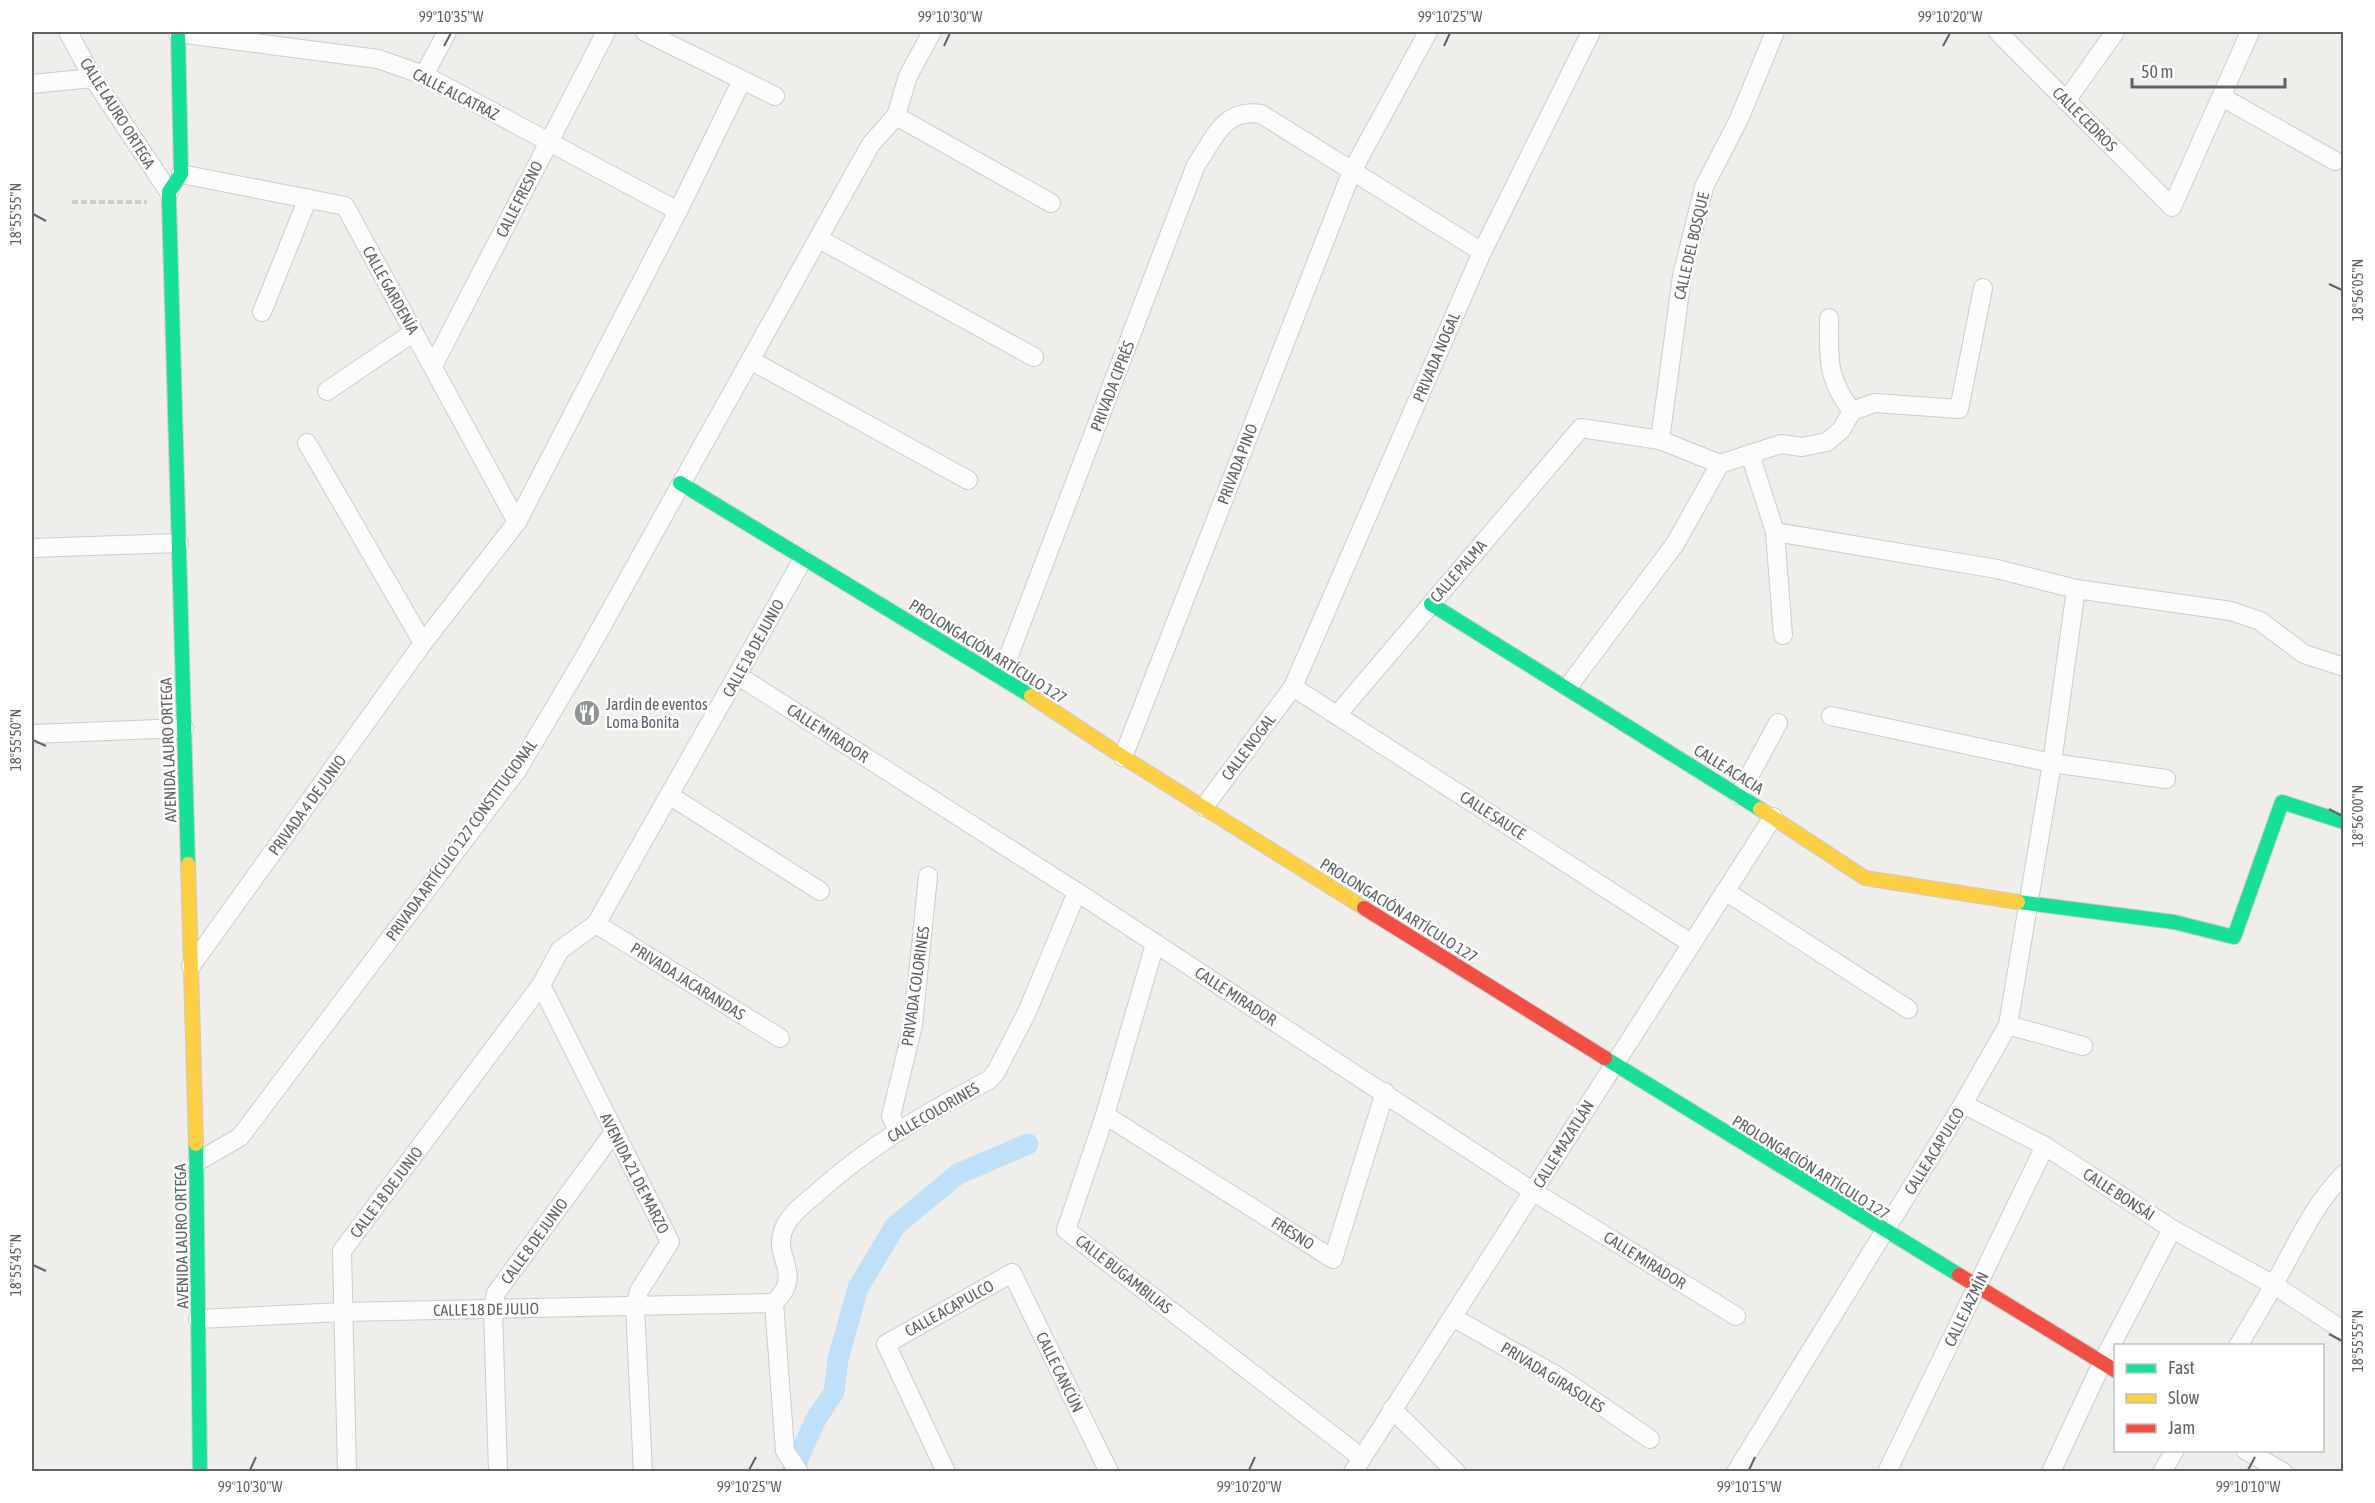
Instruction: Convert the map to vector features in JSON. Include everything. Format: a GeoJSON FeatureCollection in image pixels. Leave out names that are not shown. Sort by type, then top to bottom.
{"type":"FeatureCollection","features":[{"type":"Feature","properties":{"kind":"street","name":"CALLE LAURO ORTEGA"},"geometry":{"type":"LineString","coordinates":[[68,32],[93,78],[169,197]]}},
{"type":"Feature","properties":{"kind":"street"},"geometry":{"type":"LineString","coordinates":[[169,197],[181,174],[178,32]]}},
{"type":"Feature","properties":{"kind":"street","name":"CALLE ALCATRAZ"},"geometry":{"type":"LineString","coordinates":[[178,32],[378,59],[424,75],[678,211]]}},
{"type":"Feature","properties":{"kind":"street"},"geometry":{"type":"LineString","coordinates":[[424,75],[447,32]]}},
{"type":"Feature","properties":{"kind":"street","name":"CALLE FRESNO"},"geometry":{"type":"LineString","coordinates":[[433,366],[606,32]]}},
{"type":"Feature","properties":{"kind":"street"},"geometry":{"type":"LineString","coordinates":[[645,32],[775,96]]}},
{"type":"Feature","properties":{"kind":"street"},"geometry":{"type":"LineString","coordinates":[[932,32],[908,76],[896,116],[1051,203]]}},
{"type":"Feature","properties":{"kind":"street","name":"PRIVADA PINO"},"geometry":{"type":"LineString","coordinates":[[1123,757],[1352,171],[1428,32]]}},
{"type":"Feature","properties":{"kind":"street","name":"PRIVADA NOGAL"},"geometry":{"type":"LineString","coordinates":[[1293,687],[1482,252],[1591,32]]}},
{"type":"Feature","properties":{"kind":"street","name":"CALLE DEL BOSQUE"},"geometry":{"type":"LineString","coordinates":[[1660,440],[1682,276],[1704,187],[1739,119],[1775,32]]}},
{"type":"Feature","properties":{"kind":"street","name":"CALLE CEDROS"},"geometry":{"type":"LineString","coordinates":[[1998,32],[2172,207],[2222,97]]}},
{"type":"Feature","properties":{"kind":"street"},"geometry":{"type":"LineString","coordinates":[[2066,101],[2115,32]]}},
{"type":"Feature","properties":{"kind":"street"},"geometry":{"type":"LineString","coordinates":[[2250,32],[2222,97],[2335,161]]}},
{"type":"Feature","properties":{"kind":"street"},"geometry":{"type":"LineString","coordinates":[[32,84],[93,78]]}},
{"type":"Feature","properties":{"kind":"street","name":"PRIVADA 4 DE JUNIO"},"geometry":{"type":"LineString","coordinates":[[191,966],[423,644],[518,522],[678,211],[742,80]]}},
{"type":"Feature","properties":{"kind":"street","name":"PRIVADA CIPRÉS"},"geometry":{"type":"LineString","coordinates":[[1001,676],[1196,165],[1229,118],[1244,111],[1261,114],[1352,171]]}},
{"type":"Feature","properties":{"kind":"street","name":"PRIVADA ARTÍCULO 127 CONSTITUCIONAL"},"geometry":{"type":"LineString","coordinates":[[197,1162],[240,1137],[518,769],[585,656],[680,483],[752,361],[871,144],[896,116]]}},
{"type":"Feature","properties":{"kind":"street"},"geometry":{"type":"LineString","coordinates":[[1352,171],[1482,252]]}},
{"type":"Feature","properties":{"kind":"street","name":"CALLE GARDENÍA"},"geometry":{"type":"LineString","coordinates":[[181,174],[345,206],[518,522]]}},
{"type":"Feature","properties":{"kind":"street","name":"AVENIDA LAURO ORTEGA"},"geometry":{"type":"LineString","coordinates":[[169,197],[197,1162],[200,1472]]}},
{"type":"Feature","properties":{"kind":"street"},"geometry":{"type":"LineString","coordinates":[[262,312],[308,198]]}},
{"type":"Feature","properties":{"kind":"street"},"geometry":{"type":"LineString","coordinates":[[819,239],[1034,357]]}},
{"type":"Feature","properties":{"kind":"street"},"geometry":{"type":"LineString","coordinates":[[1660,440],[1720,464],[1781,444],[1802,447],[1827,442],[1841,430],[1852,411],[1875,403],[1959,409],[1983,288]]}},
{"type":"Feature","properties":{"kind":"street"},"geometry":{"type":"LineString","coordinates":[[1829,318],[1830,362],[1836,391],[1852,411]]}},
{"type":"Feature","properties":{"kind":"street"},"geometry":{"type":"LineString","coordinates":[[327,392],[414,332]]}},
{"type":"Feature","properties":{"kind":"street"},"geometry":{"type":"LineString","coordinates":[[752,361],[968,480]]}},
{"type":"Feature","properties":{"kind":"street","name":"CALLE PALMA"},"geometry":{"type":"LineString","coordinates":[[1337,715],[1581,428],[1660,440]]}},
{"type":"Feature","properties":{"kind":"street"},"geometry":{"type":"LineString","coordinates":[[307,443],[423,644]]}},
{"type":"Feature","properties":{"kind":"street"},"geometry":{"type":"LineString","coordinates":[[1749,454],[1775,532],[1783,635]]}},
{"type":"Feature","properties":{"kind":"street"},"geometry":{"type":"LineString","coordinates":[[1568,687],[1675,544],[1720,464]]}},
{"type":"Feature","properties":{"kind":"street","name":"PROLONGACIÓN ARTÍCULO 127"},"geometry":{"type":"LineString","coordinates":[[680,483],[1001,676],[1123,757],[1613,1063],[1883,1231],[1978,1286],[2109,1367]]}},
{"type":"Feature","properties":{"kind":"street"},"geometry":{"type":"LineString","coordinates":[[1775,532],[1997,569],[2076,589],[2231,612],[2260,621],[2304,654],[2343,667]]}},
{"type":"Feature","properties":{"kind":"street"},"geometry":{"type":"LineString","coordinates":[[32,548],[179,543]]}},
{"type":"Feature","properties":{"kind":"street","name":"CALLE 18 DE JUNIO"},"geometry":{"type":"LineString","coordinates":[[347,1472],[342,1251],[541,986],[560,950],[596,924],[803,559]]}},
{"type":"Feature","properties":{"kind":"street","name":"CALLE ACAPULCO"},"geometry":{"type":"LineString","coordinates":[[1736,1472],[1963,1104],[2008,1025],[2052,763],[2076,589]]}},
{"type":"Feature","properties":{"kind":"street","name":"CALLE ACACIA"},"geometry":{"type":"LineString","coordinates":[[1431,604],[1568,687],[1865,878],[2030,904],[2174,922],[2234,937],[2282,802],[2343,822]]}},
{"type":"Feature","properties":{"kind":"street","name":"CALLE MIRADOR"},"geometry":{"type":"LineString","coordinates":[[737,675],[1077,892],[1385,1092],[1534,1192],[1736,1316]]}},
{"type":"Feature","properties":{"kind":"street","name":"CALLE SAUCE"},"geometry":{"type":"LineString","coordinates":[[1293,687],[1692,944]]}},
{"type":"Feature","properties":{"kind":"street","name":"CALLE NOGAL"},"geometry":{"type":"LineString","coordinates":[[1204,807],[1293,687]]}},
{"type":"Feature","properties":{"kind":"street"},"geometry":{"type":"LineString","coordinates":[[1831,716],[2052,763],[2166,779]]}},
{"type":"Feature","properties":{"kind":"street"},"geometry":{"type":"LineString","coordinates":[[1739,795],[1778,723]]}},
{"type":"Feature","properties":{"kind":"street"},"geometry":{"type":"LineString","coordinates":[[32,734],[184,728]]}},
{"type":"Feature","properties":{"kind":"street"},"geometry":{"type":"LineString","coordinates":[[669,795],[820,891]]}},
{"type":"Feature","properties":{"kind":"street","name":"CALLE MAZATLÁN"},"geometry":{"type":"LineString","coordinates":[[1358,1465],[1534,1192],[1613,1063],[1773,817]]}},
{"type":"Feature","properties":{"kind":"street","name":"PRIVADA COLORINES"},"geometry":{"type":"LineString","coordinates":[[898,1130],[891,1116],[913,1024],[928,876]]}},
{"type":"Feature","properties":{"kind":"street"},"geometry":{"type":"LineString","coordinates":[[1725,891],[1908,1009]]}},
{"type":"Feature","properties":{"kind":"street","name":"CALLE COLORINES"},"geometry":{"type":"LineString","coordinates":[[774,1304],[786,1292],[789,1282],[780,1243],[785,1226],[795,1212],[843,1169],[898,1130],[989,1080],[996,1072],[1027,1012],[1077,892]]}},
{"type":"Feature","properties":{"kind":"street","name":"PRIVADA JACARANDAS"},"geometry":{"type":"LineString","coordinates":[[596,924],[780,1038]]}},
{"type":"Feature","properties":{"kind":"street","name":"CALLE BUGAMBILIAS"},"geometry":{"type":"LineString","coordinates":[[1155,944],[1105,1115],[1066,1230],[1358,1465]]}},
{"type":"Feature","properties":{"kind":"street","name":"AVENIDA 21 DE MARZO"},"geometry":{"type":"LineString","coordinates":[[541,986],[670,1242],[639,1291],[634,1307],[643,1472]]}},
{"type":"Feature","properties":{"kind":"street"},"geometry":{"type":"LineString","coordinates":[[2008,1025],[2083,1046]]}},
{"type":"Feature","properties":{"kind":"street","name":"FRESNO"},"geometry":{"type":"LineString","coordinates":[[1105,1115],[1333,1259],[1385,1092]]}},
{"type":"Feature","properties":{"kind":"street","name":"CALLE BONSÁI"},"geometry":{"type":"LineString","coordinates":[[1963,1104],[2045,1146],[2172,1229],[2274,1285],[2343,1331]]}},
{"type":"Feature","properties":{"kind":"street","name":"CALLE 8 DE JUNIO"},"geometry":{"type":"LineString","coordinates":[[498,1472],[493,1309],[496,1293],[614,1132]]}},
{"type":"Feature","properties":{"kind":"street","name":"CALLE JAZMÍN"},"geometry":{"type":"LineString","coordinates":[[1887,1472],[2045,1146]]}},
{"type":"Feature","properties":{"kind":"street"},"geometry":{"type":"LineString","coordinates":[[2239,1344],[2274,1285],[2303,1227],[2322,1197],[2343,1174]]}},
{"type":"Feature","properties":{"kind":"street"},"geometry":{"type":"LineString","coordinates":[[2120,1344],[2172,1229]]}},
{"type":"Feature","properties":{"kind":"street","name":"CALLE ACAPULCO"},"geometry":{"type":"LineString","coordinates":[[946,1472],[886,1344],[1012,1273]]}},
{"type":"Feature","properties":{"kind":"street","name":"CALLE CANCÚN"},"geometry":{"type":"LineString","coordinates":[[1012,1273],[1109,1472]]}},
{"type":"Feature","properties":{"kind":"street"},"geometry":{"type":"LineString","coordinates":[[774,1304],[785,1451],[799,1472]]}},
{"type":"Feature","properties":{"kind":"street","name":"CALLE 18 DE JULIO"},"geometry":{"type":"LineString","coordinates":[[198,1319],[343,1312],[774,1304]]}},
{"type":"Feature","properties":{"kind":"street","name":"PRIVADA GIRASOLES"},"geometry":{"type":"LineString","coordinates":[[1454,1318],[1559,1377],[1650,1439]]}},
{"type":"Feature","properties":{"kind":"street"},"geometry":{"type":"LineString","coordinates":[[2051,1472],[2109,1367]]}},
{"type":"Feature","properties":{"kind":"street"},"geometry":{"type":"LineString","coordinates":[[1392,1409],[1456,1472]]}},
{"type":"Feature","properties":{"kind":"street"},"geometry":{"type":"LineString","coordinates":[[2162,1472],[2174,1452]]}},
{"type":"Feature","properties":{"kind":"street"},"geometry":{"type":"LineString","coordinates":[[2248,1452],[2283,1472]]}},
{"type":"Feature","properties":{"kind":"path"},"geometry":{"type":"LineString","coordinates":[[72,202],[169,197]]}},
{"type":"Feature","properties":{"kind":"waterway"},"geometry":{"type":"LineString","coordinates":[[792,1472],[816,1419],[834,1392],[838,1359],[858,1288],[895,1226],[958,1174],[1028,1144]]}},
{"type":"Feature","properties":{"kind":"traffic: fast"},"geometry":{"type":"LineString","coordinates":[[178,32],[181,174],[169,192],[169,202],[188,864]]}},
{"type":"Feature","properties":{"kind":"traffic: fast"},"geometry":{"type":"LineString","coordinates":[[680,483],[1031,696]]}},
{"type":"Feature","properties":{"kind":"traffic: fast"},"geometry":{"type":"LineString","coordinates":[[1431,604],[1760,809]]}},
{"type":"Feature","properties":{"kind":"traffic: fast"},"geometry":{"type":"LineString","coordinates":[[2018,902],[2174,922],[2234,937],[2282,802],[2344,822]]}},
{"type":"Feature","properties":{"kind":"traffic: fast"},"geometry":{"type":"LineString","coordinates":[[1605,1058],[1959,1275]]}},
{"type":"Feature","properties":{"kind":"traffic: fast"},"geometry":{"type":"LineString","coordinates":[[196,1144],[200,1472]]}},
{"type":"Feature","properties":{"kind":"traffic: slow"},"geometry":{"type":"LineString","coordinates":[[1031,696],[1123,757],[1364,908]]}},
{"type":"Feature","properties":{"kind":"traffic: slow"},"geometry":{"type":"LineString","coordinates":[[1760,809],[1865,878],[2018,902]]}},
{"type":"Feature","properties":{"kind":"traffic: slow"},"geometry":{"type":"LineString","coordinates":[[188,864],[196,1144]]}},
{"type":"Feature","properties":{"kind":"traffic: jam"},"geometry":{"type":"LineString","coordinates":[[1364,908],[1605,1058]]}},
{"type":"Feature","properties":{"kind":"traffic: jam"},"geometry":{"type":"LineString","coordinates":[[1959,1275],[2114,1370]]}},
{"type":"Feature","properties":{"kind":"place","name":"Jardin de eventos Loma Bonita"},"geometry":{"type":"Point","coordinates":[587,713]}}]}
